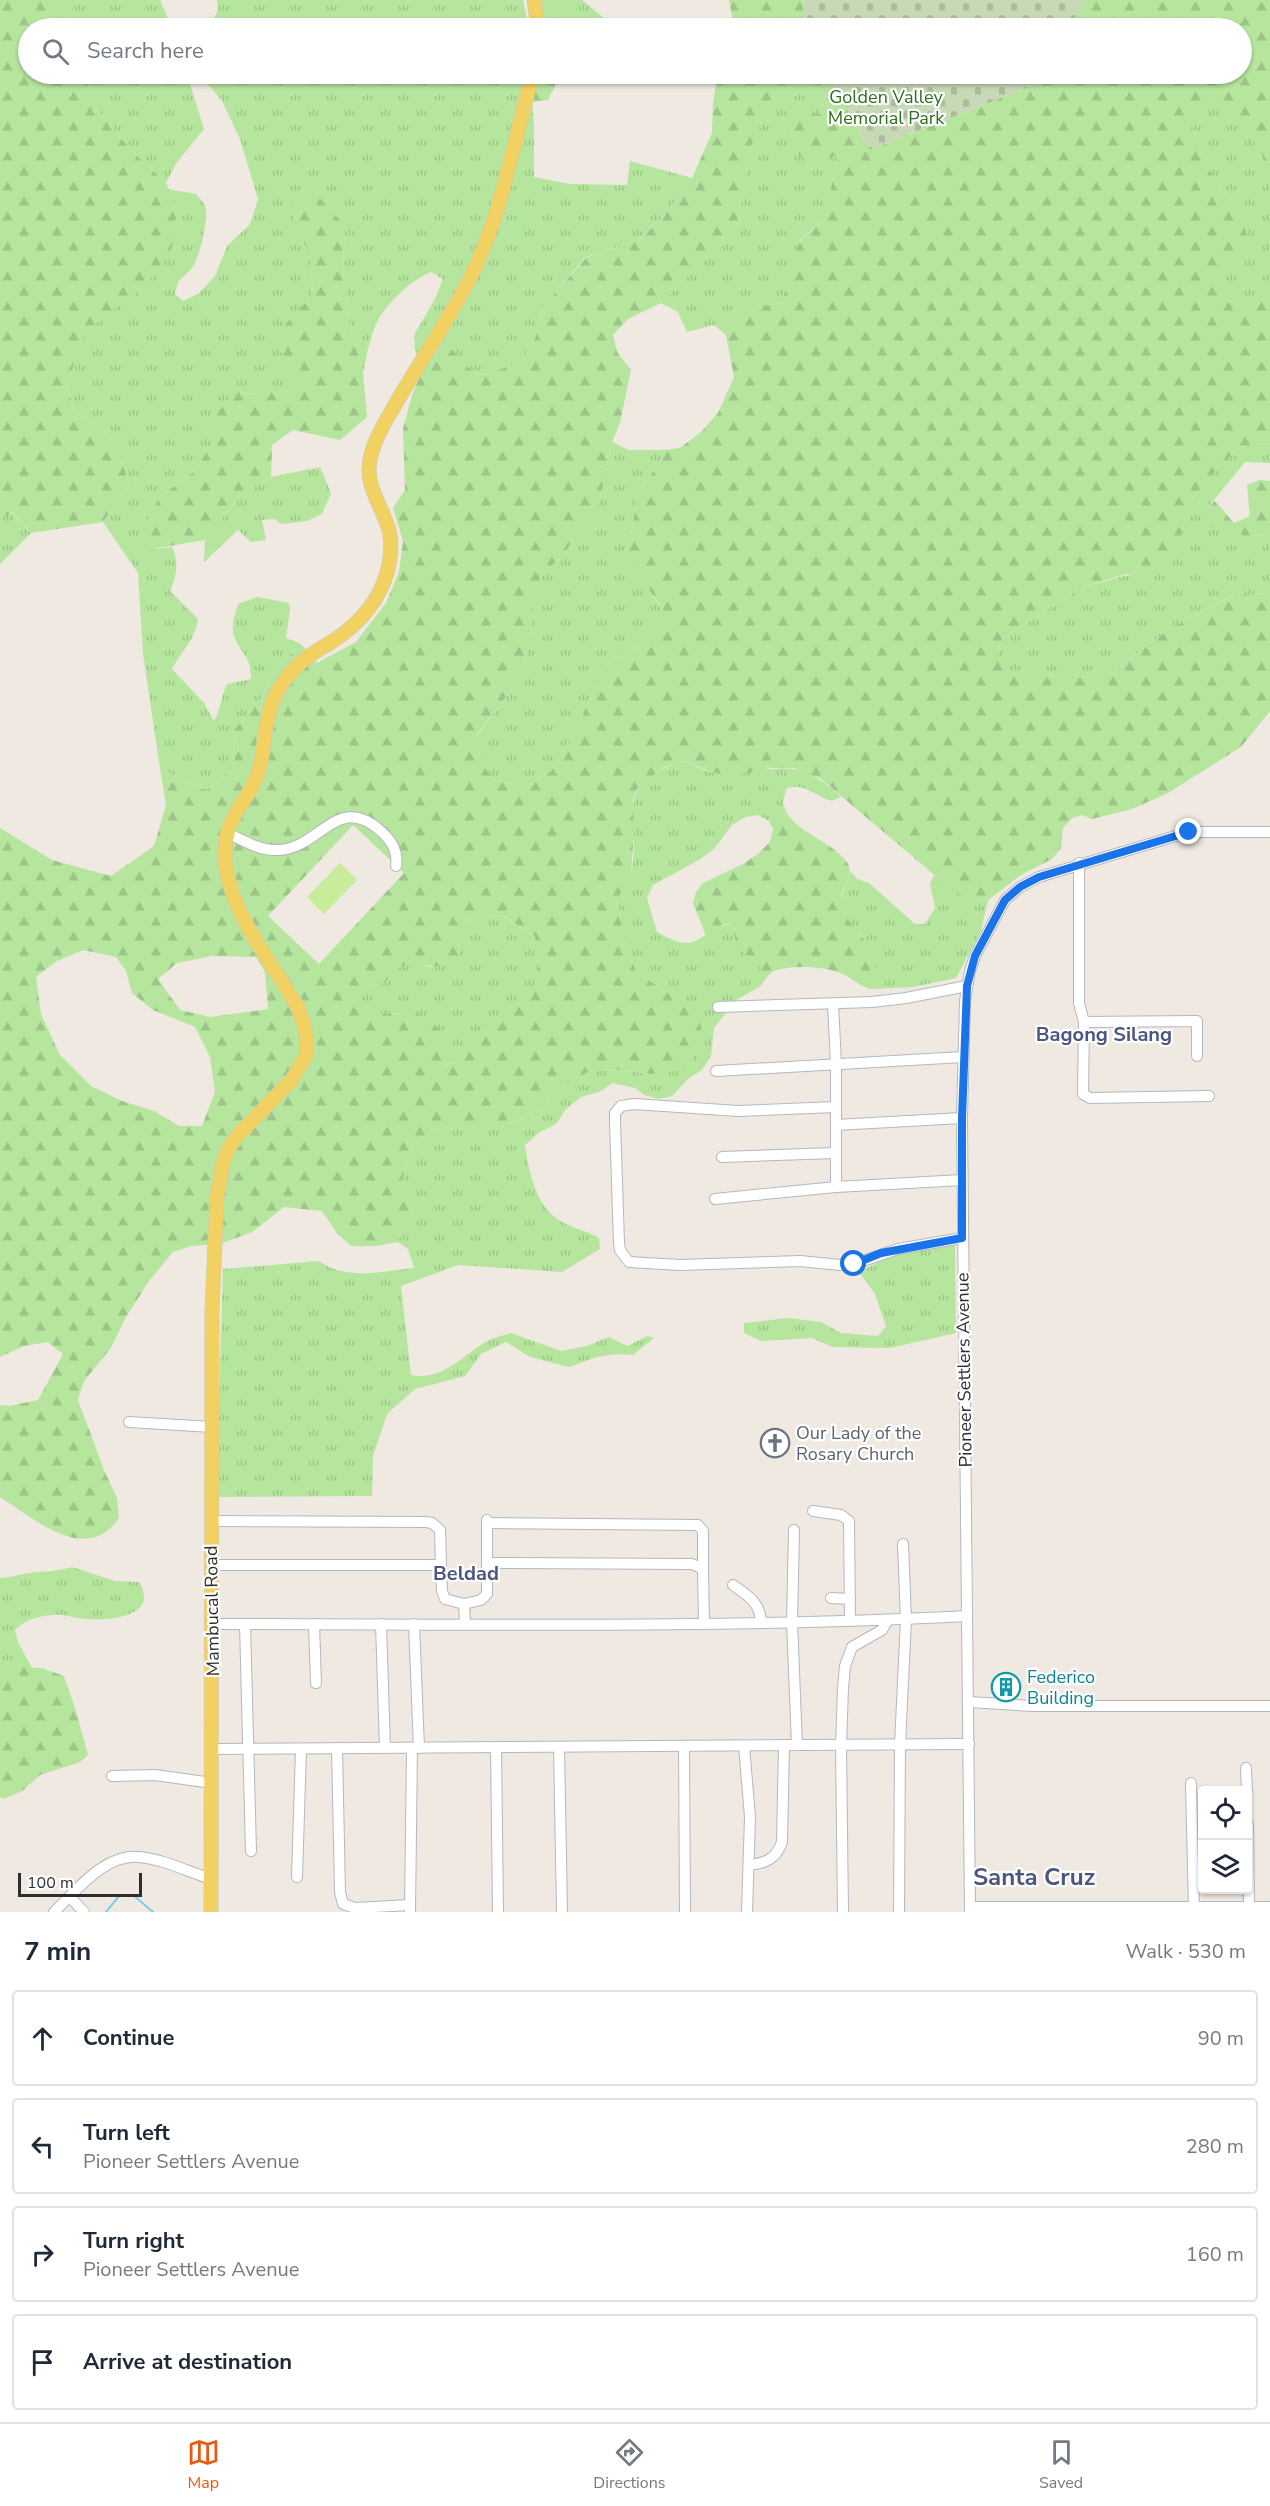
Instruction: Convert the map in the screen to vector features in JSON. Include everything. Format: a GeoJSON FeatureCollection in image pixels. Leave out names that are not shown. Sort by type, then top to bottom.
{"type":"FeatureCollection","features":[{"type":"Feature","properties":{"kind":"main road"},"geometry":{"type":"LineString","coordinates":[[534,0],[537,18]]}},
{"type":"Feature","properties":{"kind":"main road"},"geometry":{"type":"LineString","coordinates":[[227,832],[239,806],[257,779],[266,719],[275,694],[295,668],[307,657],[337,638],[363,616],[380,592],[391,548],[389,531],[369,482],[368,465],[372,451],[391,412],[469,281],[482,251],[492,225],[530,84]]}},
{"type":"Feature","properties":{"kind":"main road","name":"Mambucal Road"},"geometry":{"type":"LineString","coordinates":[[212,1912],[211,1521],[213,1311],[217,1197],[223,1162],[238,1135],[299,1071],[306,1056],[307,1042],[298,1008],[234,897],[225,850],[227,832]]}},
{"type":"Feature","properties":{"kind":"street"},"geometry":{"type":"LineString","coordinates":[[227,832],[254,846],[267,850],[282,850],[297,845],[338,818],[351,816],[374,825],[389,840],[395,849],[396,866]]}},
{"type":"Feature","properties":{"kind":"street","name":"Pioneer Settlers Avenue"},"geometry":{"type":"LineString","coordinates":[[970,1910],[962,1118],[967,986],[975,956],[997,914],[1011,894],[1039,877],[1079,863],[1189,832],[1270,832]]}},
{"type":"Feature","properties":{"kind":"street"},"geometry":{"type":"LineString","coordinates":[[1079,863],[1079,1003],[1084,1022],[1083,1088],[1086,1096],[1090,1098],[1209,1096]]}},
{"type":"Feature","properties":{"kind":"street"},"geometry":{"type":"LineString","coordinates":[[718,1007],[833,1004],[906,998],[967,986]]}},
{"type":"Feature","properties":{"kind":"street"},"geometry":{"type":"LineString","coordinates":[[833,1004],[836,1063],[836,1187]]}},
{"type":"Feature","properties":{"kind":"street"},"geometry":{"type":"LineString","coordinates":[[1084,1022],[1197,1020],[1197,1056]]}},
{"type":"Feature","properties":{"kind":"street"},"geometry":{"type":"LineString","coordinates":[[716,1071],[963,1057]]}},
{"type":"Feature","properties":{"kind":"street"},"geometry":{"type":"LineString","coordinates":[[835,1107],[738,1111],[634,1104],[621,1106],[615,1113],[615,1122],[619,1242],[623,1256],[629,1262],[680,1265],[783,1261],[840,1265],[854,1264],[898,1249],[962,1238]]}},
{"type":"Feature","properties":{"kind":"street"},"geometry":{"type":"LineString","coordinates":[[836,1125],[962,1118]]}},
{"type":"Feature","properties":{"kind":"street"},"geometry":{"type":"LineString","coordinates":[[722,1157],[835,1153]]}},
{"type":"Feature","properties":{"kind":"street"},"geometry":{"type":"LineString","coordinates":[[715,1199],[836,1187],[962,1180]]}},
{"type":"Feature","properties":{"kind":"street"},"geometry":{"type":"LineString","coordinates":[[129,1422],[212,1427]]}},
{"type":"Feature","properties":{"kind":"street"},"geometry":{"type":"LineString","coordinates":[[813,1511],[841,1515],[849,1521],[850,1621]]}},
{"type":"Feature","properties":{"kind":"street"},"geometry":{"type":"LineString","coordinates":[[211,1521],[432,1523],[441,1534],[442,1591],[446,1599],[464,1604],[481,1600],[488,1594],[487,1521],[698,1525],[703,1531],[704,1623]]}},
{"type":"Feature","properties":{"kind":"street"},"geometry":{"type":"LineString","coordinates":[[794,1530],[792,1622],[797,1745]]}},
{"type":"Feature","properties":{"kind":"street"},"geometry":{"type":"LineString","coordinates":[[899,1912],[900,1744],[906,1620],[903,1544]]}},
{"type":"Feature","properties":{"kind":"street"},"geometry":{"type":"LineString","coordinates":[[487,1563],[692,1564],[701,1568],[703,1572]]}},
{"type":"Feature","properties":{"kind":"street"},"geometry":{"type":"LineString","coordinates":[[211,1565],[441,1565]]}},
{"type":"Feature","properties":{"kind":"street"},"geometry":{"type":"LineString","coordinates":[[732,1585],[755,1601],[761,1622]]}},
{"type":"Feature","properties":{"kind":"street"},"geometry":{"type":"LineString","coordinates":[[831,1598],[850,1599]]}},
{"type":"Feature","properties":{"kind":"street"},"geometry":{"type":"LineString","coordinates":[[464,1604],[465,1624]]}},
{"type":"Feature","properties":{"kind":"street"},"geometry":{"type":"LineString","coordinates":[[212,1624],[704,1623],[887,1621],[967,1617]]}},
{"type":"Feature","properties":{"kind":"street"},"geometry":{"type":"LineString","coordinates":[[843,1912],[841,1745],[843,1688],[848,1654],[858,1642],[882,1630],[887,1621]]}},
{"type":"Feature","properties":{"kind":"street"},"geometry":{"type":"LineString","coordinates":[[245,1624],[251,1851]]}},
{"type":"Feature","properties":{"kind":"street"},"geometry":{"type":"LineString","coordinates":[[314,1624],[316,1683]]}},
{"type":"Feature","properties":{"kind":"street"},"geometry":{"type":"LineString","coordinates":[[381,1624],[385,1748]]}},
{"type":"Feature","properties":{"kind":"street"},"geometry":{"type":"LineString","coordinates":[[337,1748],[340,1893],[343,1905],[355,1908],[410,1908],[415,1748],[414,1624]]}},
{"type":"Feature","properties":{"kind":"street"},"geometry":{"type":"LineString","coordinates":[[969,1702],[1032,1706],[1270,1706]]}},
{"type":"Feature","properties":{"kind":"street"},"geometry":{"type":"LineString","coordinates":[[213,1749],[969,1744]]}},
{"type":"Feature","properties":{"kind":"street"},"geometry":{"type":"LineString","coordinates":[[749,1865],[769,1860],[779,1850],[782,1842],[784,1745]]}},
{"type":"Feature","properties":{"kind":"street"},"geometry":{"type":"LineString","coordinates":[[684,1746],[685,1912]]}},
{"type":"Feature","properties":{"kind":"street"},"geometry":{"type":"LineString","coordinates":[[744,1746],[750,1817],[747,1912]]}},
{"type":"Feature","properties":{"kind":"street"},"geometry":{"type":"LineString","coordinates":[[496,1747],[498,1912]]}},
{"type":"Feature","properties":{"kind":"street"},"geometry":{"type":"LineString","coordinates":[[559,1747],[562,1912]]}},
{"type":"Feature","properties":{"kind":"street"},"geometry":{"type":"LineString","coordinates":[[297,1877],[301,1749]]}},
{"type":"Feature","properties":{"kind":"street"},"geometry":{"type":"LineString","coordinates":[[1246,1768],[1247,1786]]}},
{"type":"Feature","properties":{"kind":"street"},"geometry":{"type":"LineString","coordinates":[[112,1776],[155,1774],[212,1783]]}},
{"type":"Feature","properties":{"kind":"street"},"geometry":{"type":"LineString","coordinates":[[1191,1784],[1194,1909]]}},
{"type":"Feature","properties":{"kind":"street"},"geometry":{"type":"LineString","coordinates":[[1248,1840],[1249,1908]]}},
{"type":"Feature","properties":{"kind":"street"},"geometry":{"type":"LineString","coordinates":[[54,1912],[100,1869],[125,1858],[147,1859],[211,1879]]}},
{"type":"Feature","properties":{"kind":"street"},"geometry":{"type":"LineString","coordinates":[[70,1897],[84,1912]]}},
{"type":"Feature","properties":{"kind":"street"},"geometry":{"type":"LineString","coordinates":[[970,1910],[1270,1907]]}},
{"type":"Feature","properties":{"kind":"green space"},"geometry":{"type":"Polygon","coordinates":[[[0,0],[55,0],[61,6],[65,18],[18,18],[18,84],[88,84],[99,112],[132,151],[166,183],[177,209],[172,248],[145,287],[86,330],[66,386],[75,411],[105,432],[122,460],[129,485],[103,522],[31,533],[12,512],[0,521],[0,0]]]}},
{"type":"Feature","properties":{"kind":"green space"},"geometry":{"type":"Polygon","coordinates":[[[55,0],[160,0],[168,18],[65,18],[61,6],[55,0]]]}},
{"type":"Feature","properties":{"kind":"green space"},"geometry":{"type":"Polygon","coordinates":[[[217,0],[523,0],[527,18],[213,18],[217,0]]]}},
{"type":"Feature","properties":{"kind":"green space"},"geometry":{"type":"Polygon","coordinates":[[[540,0],[553,0],[557,18],[541,18],[540,0]]]}},
{"type":"Feature","properties":{"kind":"green space"},"geometry":{"type":"Polygon","coordinates":[[[553,0],[582,0],[604,18],[557,18],[553,0]]]}},
{"type":"Feature","properties":{"kind":"green space"},"geometry":{"type":"Polygon","coordinates":[[[729,0],[803,0],[804,18],[732,18],[729,0]]]}},
{"type":"Feature","properties":{"kind":"green space"},"geometry":{"type":"Polygon","coordinates":[[[803,0],[1086,0],[1075,18],[804,18],[803,0]]]}},
{"type":"Feature","properties":{"kind":"green space"},"geometry":{"type":"Polygon","coordinates":[[[1086,0],[1270,0],[1270,177],[1261,151],[1226,108],[1209,97],[1201,103],[1188,120],[1215,181],[1232,199],[1245,227],[1246,246],[1231,262],[1222,267],[1220,280],[1226,298],[1241,308],[1255,308],[1270,289],[1270,443],[1241,447],[1220,466],[1193,497],[1175,549],[1162,564],[1082,587],[1003,638],[997,654],[1010,674],[1106,677],[1169,629],[1234,595],[1270,594],[1270,711],[1241,747],[1168,793],[1132,809],[1092,819],[1082,815],[1072,818],[1063,828],[1061,848],[1052,859],[1021,875],[988,900],[961,895],[944,883],[821,779],[794,768],[771,768],[733,776],[710,772],[684,762],[664,767],[637,789],[633,800],[634,833],[631,876],[617,899],[625,944],[637,973],[677,998],[700,1018],[703,1047],[684,1068],[661,1075],[612,1069],[588,1072],[559,1089],[540,1111],[509,1124],[454,1124],[427,1134],[410,1152],[402,1180],[415,1207],[398,1242],[375,1246],[351,1246],[337,1233],[322,1211],[284,1207],[252,1232],[220,1244],[191,1246],[173,1252],[149,1281],[126,1317],[111,1348],[84,1381],[78,1400],[117,1498],[119,1518],[106,1532],[91,1538],[76,1538],[60,1534],[44,1526],[0,1497],[0,1405],[9,1406],[38,1400],[63,1354],[48,1342],[24,1346],[0,1357],[0,828],[52,860],[111,876],[154,846],[166,805],[160,768],[189,784],[207,790],[235,767],[234,730],[259,701],[279,666],[301,644],[317,663],[356,642],[386,603],[399,572],[403,541],[393,508],[405,490],[403,429],[412,395],[424,367],[442,346],[454,351],[464,365],[481,375],[521,363],[536,336],[544,305],[587,257],[640,240],[670,209],[692,178],[712,133],[716,84],[784,84],[770,100],[750,149],[737,228],[661,303],[628,319],[613,335],[617,352],[631,370],[620,423],[612,442],[600,501],[564,554],[542,575],[533,595],[531,640],[523,668],[511,690],[477,735],[480,759],[492,779],[526,788],[551,771],[574,736],[595,685],[612,660],[640,646],[655,628],[663,610],[643,581],[626,549],[630,541],[637,498],[647,479],[657,468],[664,450],[680,448],[701,432],[718,413],[734,377],[726,335],[759,306],[784,303],[791,260],[802,239],[826,218],[837,155],[809,166],[796,151],[791,130],[804,114],[820,114],[825,98],[818,84],[834,84],[870,150],[1036,84],[1252,84],[1252,18],[1075,18],[1086,0]],[[353,825],[268,916],[319,964],[404,873],[353,825]],[[478,915],[464,922],[459,935],[460,957],[437,966],[400,966],[390,979],[363,987],[357,999],[370,1013],[419,1014],[440,1029],[445,1053],[442,1065],[459,1060],[472,1050],[497,1017],[528,996],[536,977],[535,937],[504,916],[478,915]],[[83,950],[57,961],[36,977],[41,1014],[60,1055],[91,1086],[122,1101],[154,1111],[179,1126],[202,1126],[215,1092],[210,1057],[195,1027],[153,1010],[132,993],[126,971],[116,957],[83,950]],[[212,956],[177,963],[158,979],[180,1010],[210,1017],[268,1009],[265,972],[256,957],[212,956]]]}},
{"type":"Feature","properties":{"kind":"green space"},"geometry":{"type":"Polygon","coordinates":[[[88,84],[190,84],[204,129],[177,162],[166,183],[132,151],[99,112],[88,84]]]}},
{"type":"Feature","properties":{"kind":"green space"},"geometry":{"type":"Polygon","coordinates":[[[208,84],[531,84],[534,177],[570,184],[627,185],[630,161],[692,178],[670,209],[640,240],[586,257],[544,305],[536,336],[521,363],[481,375],[464,365],[454,352],[442,346],[424,367],[415,350],[414,335],[435,299],[443,279],[431,272],[402,291],[379,318],[371,338],[363,373],[349,320],[343,269],[345,226],[295,232],[309,250],[313,294],[276,336],[296,389],[258,395],[238,392],[216,439],[192,473],[160,497],[146,550],[172,547],[174,552],[176,569],[170,591],[198,619],[191,640],[172,669],[204,703],[214,721],[227,684],[251,679],[248,660],[233,630],[238,604],[257,597],[289,603],[286,638],[301,644],[279,666],[259,701],[234,730],[235,767],[207,790],[189,784],[160,768],[143,654],[138,573],[103,522],[129,485],[122,460],[105,432],[75,411],[66,386],[86,330],[113,309],[177,209],[168,189],[196,194],[205,205],[206,211],[205,229],[197,258],[194,265],[177,284],[175,294],[183,301],[198,294],[215,276],[227,246],[250,224],[258,199],[240,139],[222,101],[208,84]]]}},
{"type":"Feature","properties":{"kind":"green space"},"geometry":{"type":"Polygon","coordinates":[[[534,84],[556,84],[548,100],[532,102],[534,84]]]}},
{"type":"Feature","properties":{"kind":"green space"},"geometry":{"type":"Polygon","coordinates":[[[784,84],[818,84],[825,98],[820,114],[791,130],[796,151],[809,166],[837,154],[826,218],[801,239],[784,303],[759,306],[726,335],[714,325],[687,332],[678,312],[661,303],[737,228],[750,149],[770,100],[784,84]]]}},
{"type":"Feature","properties":{"kind":"green space","name":"Golden Valley Memorial Park"},"geometry":{"type":"Polygon","coordinates":[[[834,84],[1036,84],[870,150],[834,84]]]}},
{"type":"Feature","properties":{"kind":"green space"},"geometry":{"type":"Polygon","coordinates":[[[1209,96],[1226,108],[1262,151],[1270,177],[1270,289],[1255,308],[1241,308],[1226,298],[1220,280],[1222,267],[1231,262],[1232,199],[1215,181],[1188,120],[1209,96]]]}},
{"type":"Feature","properties":{"kind":"green space"},"geometry":{"type":"Polygon","coordinates":[[[291,196],[319,197],[345,226],[343,269],[349,320],[363,373],[367,417],[340,440],[293,430],[272,445],[271,477],[242,494],[205,540],[146,550],[142,530],[160,497],[192,473],[216,439],[216,408],[238,392],[258,395],[296,389],[275,336],[313,294],[309,250],[295,232],[291,196]]]}},
{"type":"Feature","properties":{"kind":"green space"},"geometry":{"type":"Polygon","coordinates":[[[612,442],[629,450],[664,450],[657,468],[647,479],[637,498],[630,541],[626,549],[643,581],[663,611],[655,628],[640,646],[612,660],[595,685],[574,736],[551,771],[526,788],[492,779],[480,759],[477,736],[511,690],[523,668],[531,640],[533,595],[542,575],[564,554],[600,501],[612,442]]]}},
{"type":"Feature","properties":{"kind":"green space"},"geometry":{"type":"Polygon","coordinates":[[[1270,443],[1270,463],[1245,462],[1204,512],[1246,536],[1270,535],[1270,594],[1233,595],[1169,629],[1106,677],[1010,674],[997,655],[1003,638],[1082,587],[1128,575],[1175,549],[1193,497],[1220,466],[1241,447],[1270,443]]]}},
{"type":"Feature","properties":{"kind":"green space"},"geometry":{"type":"Polygon","coordinates":[[[320,467],[331,493],[322,514],[307,521],[281,524],[274,519],[262,520],[266,540],[251,542],[238,530],[204,562],[205,540],[242,494],[271,477],[320,467]]]}},
{"type":"Feature","properties":{"kind":"green space"},"geometry":{"type":"Polygon","coordinates":[[[1259,480],[1270,481],[1270,535],[1246,536],[1210,527],[1204,511],[1215,501],[1234,523],[1250,516],[1247,485],[1259,480]]]}},
{"type":"Feature","properties":{"kind":"green space"},"geometry":{"type":"Polygon","coordinates":[[[11,512],[31,533],[0,564],[0,521],[11,512]]]}},
{"type":"Feature","properties":{"kind":"green space"},"geometry":{"type":"Polygon","coordinates":[[[684,762],[716,773],[783,769],[803,771],[814,776],[841,797],[832,801],[804,788],[786,789],[783,803],[786,812],[783,820],[773,829],[769,821],[758,815],[746,817],[732,825],[714,849],[699,860],[653,885],[647,898],[657,932],[681,943],[696,941],[730,924],[733,927],[735,940],[744,953],[759,965],[765,979],[761,986],[736,1000],[714,1028],[711,1056],[702,1070],[689,1078],[672,1096],[659,1099],[644,1095],[635,1088],[613,1083],[599,1092],[581,1097],[566,1109],[556,1124],[540,1132],[525,1145],[532,1178],[540,1199],[547,1209],[564,1223],[599,1238],[600,1249],[562,1272],[458,1265],[401,1286],[411,1375],[432,1375],[450,1367],[487,1341],[511,1333],[561,1351],[587,1346],[608,1337],[628,1346],[647,1336],[654,1338],[633,1355],[618,1354],[597,1357],[569,1367],[530,1357],[506,1342],[481,1354],[465,1376],[415,1389],[387,1414],[373,1456],[372,1496],[216,1497],[223,1269],[319,1261],[341,1271],[353,1273],[414,1268],[408,1249],[398,1242],[415,1207],[402,1181],[410,1152],[427,1134],[454,1124],[510,1124],[540,1111],[559,1089],[588,1072],[612,1069],[661,1075],[677,998],[637,973],[625,944],[617,898],[631,874],[634,854],[634,804],[637,791],[645,780],[660,770],[684,762]]]}},
{"type":"Feature","properties":{"kind":"green space"},"geometry":{"type":"Polygon","coordinates":[[[786,812],[799,826],[839,854],[849,867],[849,877],[842,893],[841,904],[847,918],[863,938],[873,959],[879,981],[872,989],[836,971],[819,968],[783,968],[774,971],[765,979],[759,965],[744,953],[735,940],[733,927],[730,924],[723,925],[706,936],[693,903],[696,892],[703,883],[743,864],[758,854],[770,842],[773,829],[783,820],[786,812]]]}},
{"type":"Feature","properties":{"kind":"green space"},"geometry":{"type":"Polygon","coordinates":[[[340,863],[357,880],[324,914],[307,897],[340,863]]]}},
{"type":"Feature","properties":{"kind":"green space"},"geometry":{"type":"Polygon","coordinates":[[[851,872],[857,879],[869,883],[915,924],[925,924],[935,908],[930,884],[934,875],[967,896],[988,900],[981,931],[956,978],[913,987],[872,989],[879,981],[863,937],[845,916],[840,901],[851,872]]]}},
{"type":"Feature","properties":{"kind":"green space"},"geometry":{"type":"Polygon","coordinates":[[[478,915],[503,916],[535,937],[538,960],[537,977],[528,997],[497,1017],[466,1056],[451,1064],[442,1065],[419,1014],[370,1013],[357,999],[363,987],[390,979],[400,966],[414,964],[432,967],[460,957],[459,934],[464,922],[478,915]]]}},
{"type":"Feature","properties":{"kind":"green space"},"geometry":{"type":"Polygon","coordinates":[[[955,1245],[956,1333],[890,1348],[833,1347],[812,1338],[761,1341],[744,1333],[744,1323],[788,1318],[821,1322],[841,1333],[878,1336],[886,1326],[875,1294],[859,1272],[893,1255],[955,1245]]]}},
{"type":"Feature","properties":{"kind":"green space"},"geometry":{"type":"Polygon","coordinates":[[[72,1567],[115,1581],[139,1582],[144,1594],[143,1603],[138,1610],[129,1614],[107,1619],[83,1619],[57,1615],[31,1620],[15,1630],[18,1642],[32,1668],[0,1668],[0,1578],[72,1567]]]}},
{"type":"Feature","properties":{"kind":"green space"},"geometry":{"type":"Polygon","coordinates":[[[0,1668],[42,1668],[64,1676],[88,1755],[80,1762],[40,1775],[22,1791],[4,1799],[0,1797],[0,1668]]]}},
{"type":"Feature","properties":{"kind":"waterway"},"geometry":{"type":"LineString","coordinates":[[106,1912],[120,1895],[133,1895],[153,1912]]}},
{"type":"Feature","properties":{"kind":"place","name":"Our Lady of the Rosary Church"},"geometry":{"type":"Point","coordinates":[775,1443]}},
{"type":"Feature","properties":{"kind":"place","name":"Federico Building"},"geometry":{"type":"Point","coordinates":[1006,1687]}},
{"type":"Feature","properties":{"kind":"district","name":"Bagong Silang"},"geometry":{"type":"Point","coordinates":[1104,1034]}},
{"type":"Feature","properties":{"kind":"district","name":"Beldad"},"geometry":{"type":"Point","coordinates":[466,1573]}},
{"type":"Feature","properties":{"kind":"district","name":"Santa Cruz"},"geometry":{"type":"Point","coordinates":[1034,1877]}},
{"type":"Feature","properties":{"kind":"route"},"geometry":{"type":"LineString","coordinates":[[854,1264],[881,1253],[962,1238],[964,1017],[967,986],[975,956],[1005,900],[1020,887],[1039,877],[1189,832]]}}]}
